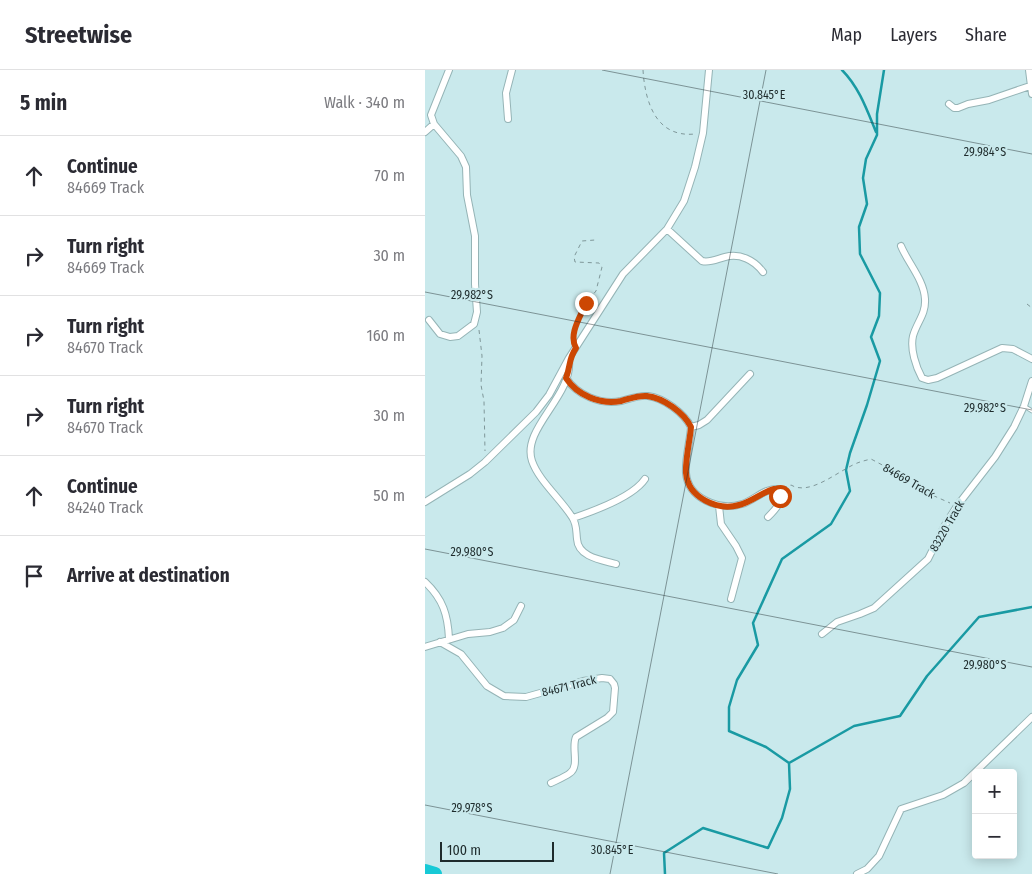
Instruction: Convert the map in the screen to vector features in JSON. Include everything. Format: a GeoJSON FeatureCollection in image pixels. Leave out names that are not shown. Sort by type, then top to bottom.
{"type":"FeatureCollection","features":[{"type":"Feature","properties":{"kind":"street"},"geometry":{"type":"LineString","coordinates":[[429,320],[437,331],[444,336],[450,337],[463,334],[476,320],[475,236],[467,195],[466,167],[461,156],[434,124],[431,115],[449,70]]}},
{"type":"Feature","properties":{"kind":"street"},"geometry":{"type":"LineString","coordinates":[[508,119],[506,93],[512,70]]}},
{"type":"Feature","properties":{"kind":"street"},"geometry":{"type":"LineString","coordinates":[[425,502],[459,482],[485,462],[543,404],[569,358],[623,274],[667,229],[684,201],[690,184],[703,133],[709,70]]}},
{"type":"Feature","properties":{"kind":"street"},"geometry":{"type":"LineString","coordinates":[[1029,70],[1032,94]]}},
{"type":"Feature","properties":{"kind":"street"},"geometry":{"type":"LineString","coordinates":[[949,104],[954,108],[958,108],[1030,86]]}},
{"type":"Feature","properties":{"kind":"street"},"geometry":{"type":"LineString","coordinates":[[425,132],[434,124]]}},
{"type":"Feature","properties":{"kind":"street"},"geometry":{"type":"LineString","coordinates":[[667,229],[702,261],[708,262],[730,256],[739,256],[755,262],[763,272]]}},
{"type":"Feature","properties":{"kind":"street"},"geometry":{"type":"LineString","coordinates":[[901,246],[909,264],[921,283],[925,295],[924,313],[912,341],[922,378],[928,380],[937,378],[1001,348],[1013,349],[1032,359]]}},
{"type":"Feature","properties":{"kind":"street"},"geometry":{"type":"LineString","coordinates":[[569,358],[566,378],[558,396],[536,432],[530,455],[536,470],[573,518],[577,528],[577,541],[581,549],[593,558],[616,564]]}},
{"type":"Feature","properties":{"kind":"street"},"geometry":{"type":"LineString","coordinates":[[691,427],[707,420],[750,374]]}},
{"type":"Feature","properties":{"kind":"street"},"geometry":{"type":"LineString","coordinates":[[566,378],[578,392],[603,401],[619,402],[641,396],[653,397],[679,412],[691,427],[686,475],[697,494],[719,506],[741,505],[772,489],[778,490],[779,503],[768,517]]}},
{"type":"Feature","properties":{"kind":"street","name":"83220 Track"},"geometry":{"type":"LineString","coordinates":[[822,634],[837,622],[874,608],[897,585],[917,569],[932,552],[957,506],[1004,444],[1019,418],[1032,382]]}},
{"type":"Feature","properties":{"kind":"street"},"geometry":{"type":"LineString","coordinates":[[573,518],[619,500],[645,479]]}},
{"type":"Feature","properties":{"kind":"street"},"geometry":{"type":"LineString","coordinates":[[719,506],[721,524],[742,558],[731,599]]}},
{"type":"Feature","properties":{"kind":"street"},"geometry":{"type":"LineString","coordinates":[[425,582],[443,602],[448,623],[449,639]]}},
{"type":"Feature","properties":{"kind":"street"},"geometry":{"type":"LineString","coordinates":[[425,647],[467,634],[490,632],[503,628],[514,620],[521,606]]}},
{"type":"Feature","properties":{"kind":"street","name":"84671 Track"},"geometry":{"type":"LineString","coordinates":[[441,642],[461,654],[491,690],[504,696],[526,697],[570,684],[602,678],[613,681],[615,688],[613,712],[607,718],[576,737],[574,742],[574,769],[571,773],[551,783]]}},
{"type":"Feature","properties":{"kind":"street"},"geometry":{"type":"LineString","coordinates":[[857,874],[867,869],[879,856],[901,809],[943,795],[964,783],[1032,717]]}},
{"type":"Feature","properties":{"kind":"lane"},"geometry":{"type":"LineString","coordinates":[[1024,406],[1032,410]]}},
{"type":"Feature","properties":{"kind":"path"},"geometry":{"type":"LineString","coordinates":[[643,70],[644,86],[652,110],[662,126],[673,132],[685,135],[703,133]]}},
{"type":"Feature","properties":{"kind":"path"},"geometry":{"type":"LineString","coordinates":[[576,348],[573,342],[576,324],[586,303],[596,291],[602,267],[596,262],[575,262],[574,257],[583,241],[595,240]]}},
{"type":"Feature","properties":{"kind":"path"},"geometry":{"type":"LineString","coordinates":[[1027,304],[1032,308]]}},
{"type":"Feature","properties":{"kind":"path"},"geometry":{"type":"LineString","coordinates":[[476,320],[481,342],[485,462]]}},
{"type":"Feature","properties":{"kind":"path","name":"84669 Track"},"geometry":{"type":"LineString","coordinates":[[778,490],[791,485],[796,488],[808,488],[839,474],[858,462],[871,459],[923,491],[957,506]]}},
{"type":"Feature","properties":{"kind":"waterway"},"geometry":{"type":"LineString","coordinates":[[842,70],[858,91],[876,132]]}},
{"type":"Feature","properties":{"kind":"waterway"},"geometry":{"type":"LineString","coordinates":[[665,874],[664,853],[703,828],[768,848],[782,818],[790,789],[789,763],[766,747],[729,731],[729,707],[737,680],[758,645],[753,623],[782,559],[831,524],[850,491],[846,470],[880,361],[871,337],[879,316],[880,293],[860,254],[859,227],[867,204],[863,178],[866,159],[877,135],[877,114],[884,70]]}},
{"type":"Feature","properties":{"kind":"waterway"},"geometry":{"type":"LineString","coordinates":[[789,763],[854,726],[900,716],[927,676],[979,617],[1032,607]]}},
{"type":"Feature","properties":{"kind":"waterway"},"geometry":{"type":"LineString","coordinates":[[425,871],[435,874]]}},
{"type":"Feature","properties":{"kind":"route"},"geometry":{"type":"LineString","coordinates":[[586,303],[575,326],[573,342],[576,348],[569,358],[570,364],[566,378],[573,388],[585,396],[611,402],[619,402],[641,396],[653,397],[679,412],[691,427],[686,469],[687,479],[697,494],[709,502],[727,507],[741,505],[772,489],[778,490],[780,496]]}}]}
